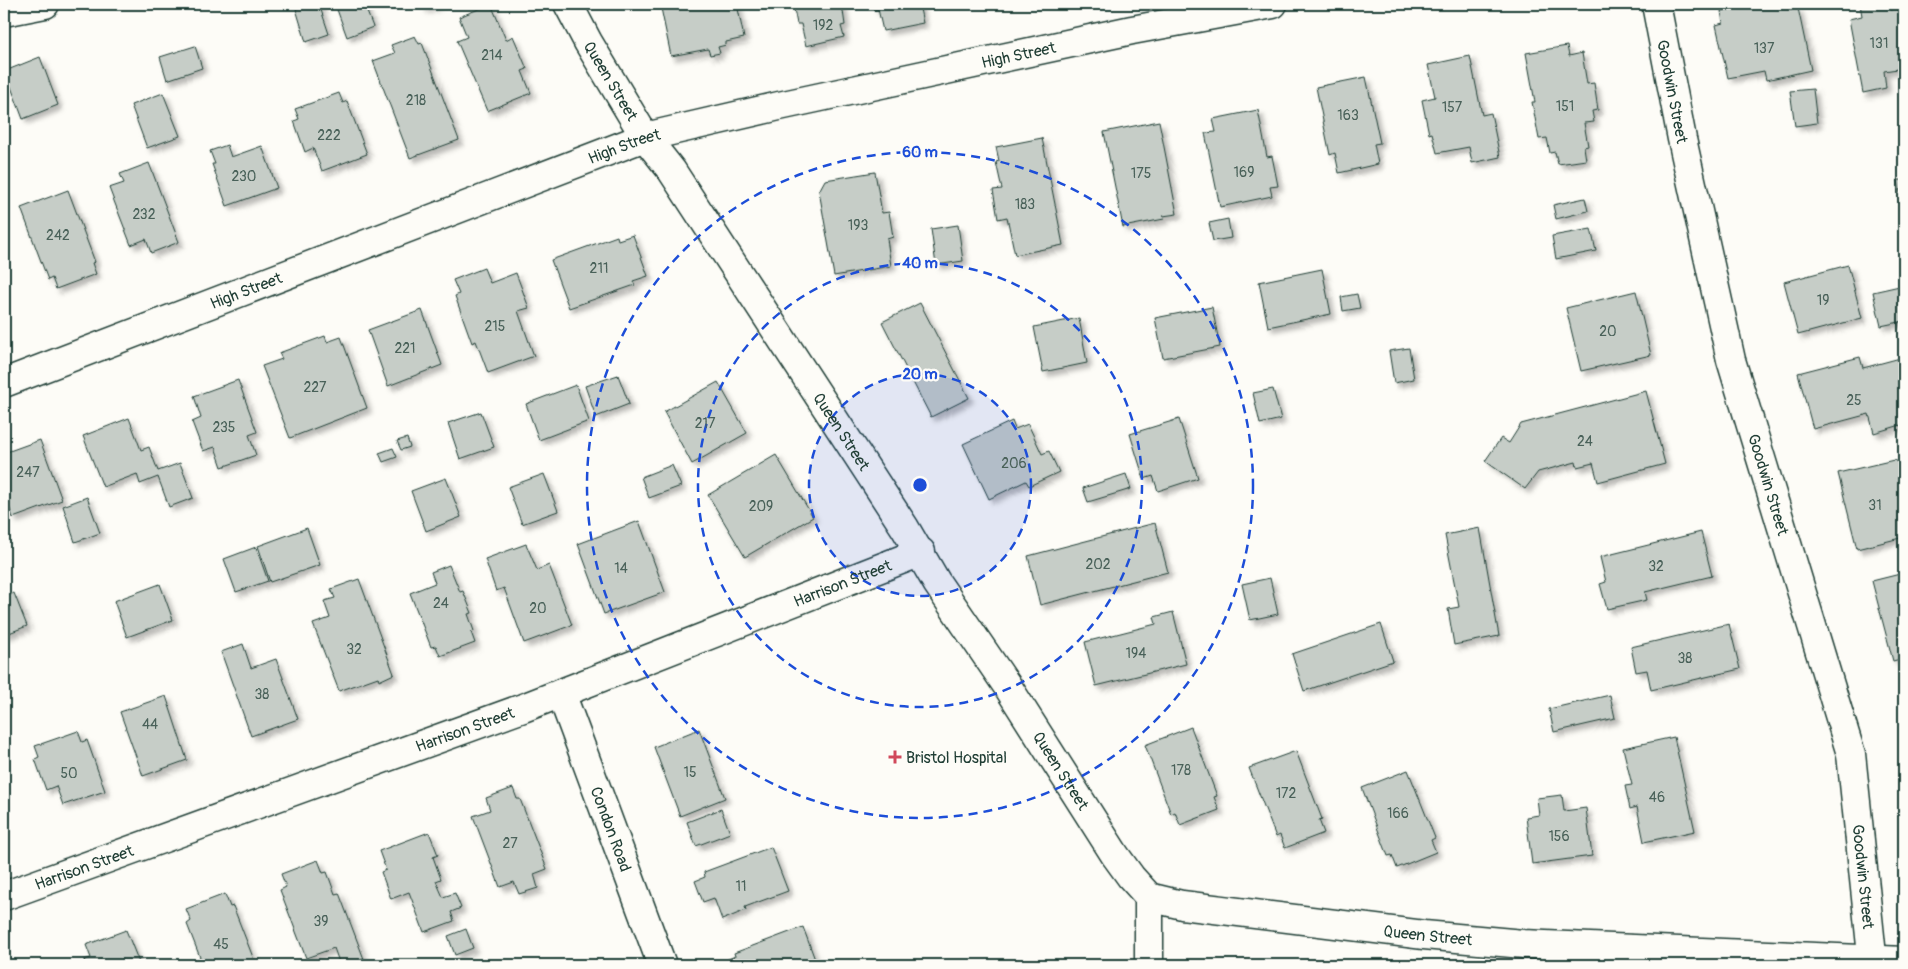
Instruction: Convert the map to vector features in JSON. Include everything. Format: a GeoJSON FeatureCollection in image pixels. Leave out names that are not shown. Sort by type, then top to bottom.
{"type":"FeatureCollection","features":[{"type":"Feature","properties":{"kind":"street"},"geometry":{"type":"LineString","coordinates":[[4,12],[45,4]]}},
{"type":"Feature","properties":{"kind":"street","name":"Queen Street"},"geometry":{"type":"LineString","coordinates":[[568,4],[588,42],[645,137],[677,179],[921,552],[937,583],[1008,687],[1116,855],[1149,897],[1182,905],[1424,935],[1523,944],[1873,962],[1904,961]]}},
{"type":"Feature","properties":{"kind":"street","name":"High Street"},"geometry":{"type":"LineString","coordinates":[[4,383],[645,137],[1122,32],[1273,4]]}},
{"type":"Feature","properties":{"kind":"street","name":"Goodwin Street"},"geometry":{"type":"LineString","coordinates":[[1656,4],[1682,139],[1731,360],[1851,754],[1873,962]]}},
{"type":"Feature","properties":{"kind":"street","name":"Harrison Street"},"geometry":{"type":"LineString","coordinates":[[4,896],[561,693],[921,552]]}},
{"type":"Feature","properties":{"kind":"street","name":"Condon Road"},"geometry":{"type":"LineString","coordinates":[[561,693],[662,965]]}},
{"type":"Feature","properties":{"kind":"street"},"geometry":{"type":"LineString","coordinates":[[1148,965],[1149,897]]}},
{"type":"Feature","properties":{"kind":"building"},"geometry":{"type":"Polygon","coordinates":[[[311,4],[319,4],[329,34],[306,42],[296,9],[311,4]]]}},
{"type":"Feature","properties":{"kind":"building"},"geometry":{"type":"Polygon","coordinates":[[[335,4],[364,4],[373,27],[347,37],[335,4]]]}},
{"type":"Feature","properties":{"kind":"building"},"geometry":{"type":"Polygon","coordinates":[[[421,4],[437,4],[424,9],[421,4]]]}},
{"type":"Feature","properties":{"kind":"building"},"geometry":{"type":"Polygon","coordinates":[[[491,4],[506,40],[513,36],[527,69],[522,71],[531,93],[487,111],[457,41],[467,37],[459,17],[491,4]]]}},
{"type":"Feature","properties":{"kind":"building"},"geometry":{"type":"Polygon","coordinates":[[[683,4],[737,4],[744,38],[726,42],[726,45],[718,47],[720,53],[710,55],[708,49],[671,56],[661,8],[683,4]]]}},
{"type":"Feature","properties":{"kind":"building"},"geometry":{"type":"Polygon","coordinates":[[[793,4],[842,4],[845,25],[841,26],[844,37],[806,46],[801,24],[797,24],[793,4]]]}},
{"type":"Feature","properties":{"kind":"building"},"geometry":{"type":"Polygon","coordinates":[[[873,4],[919,4],[923,23],[883,31],[878,9],[874,10],[873,4]]]}},
{"type":"Feature","properties":{"kind":"building"},"geometry":{"type":"Polygon","coordinates":[[[1757,4],[1789,4],[1791,10],[1798,8],[1811,70],[1766,80],[1764,71],[1728,78],[1716,25],[1723,23],[1721,11],[1757,4]]]}},
{"type":"Feature","properties":{"kind":"building"},"geometry":{"type":"Polygon","coordinates":[[[1860,4],[1890,4],[1891,10],[1904,8],[1904,68],[1884,71],[1886,88],[1863,93],[1849,19],[1862,16],[1860,4]]]}},
{"type":"Feature","properties":{"kind":"building"},"geometry":{"type":"Polygon","coordinates":[[[415,36],[419,44],[422,43],[459,140],[410,158],[373,61],[395,53],[391,45],[415,36]]]}},
{"type":"Feature","properties":{"kind":"building"},"geometry":{"type":"Polygon","coordinates":[[[195,46],[202,68],[167,80],[160,57],[195,46]]]}},
{"type":"Feature","properties":{"kind":"building"},"geometry":{"type":"Polygon","coordinates":[[[1567,46],[1569,56],[1582,53],[1587,84],[1594,83],[1598,110],[1592,111],[1594,122],[1584,123],[1588,146],[1584,147],[1586,160],[1558,164],[1555,152],[1550,153],[1547,138],[1539,139],[1532,102],[1535,102],[1526,53],[1567,46]]]}},
{"type":"Feature","properties":{"kind":"building"},"geometry":{"type":"Polygon","coordinates":[[[1470,56],[1482,115],[1491,113],[1500,157],[1472,163],[1469,147],[1437,153],[1432,133],[1429,134],[1422,100],[1435,97],[1428,65],[1470,56]]]}},
{"type":"Feature","properties":{"kind":"building"},"geometry":{"type":"Polygon","coordinates":[[[40,57],[58,105],[23,119],[5,71],[40,57]]]}},
{"type":"Feature","properties":{"kind":"building"},"geometry":{"type":"Polygon","coordinates":[[[1366,77],[1380,143],[1374,144],[1378,164],[1339,173],[1335,153],[1330,155],[1316,87],[1366,77]]]}},
{"type":"Feature","properties":{"kind":"building"},"geometry":{"type":"Polygon","coordinates":[[[1813,89],[1817,123],[1795,126],[1790,91],[1813,89]]]}},
{"type":"Feature","properties":{"kind":"building"},"geometry":{"type":"Polygon","coordinates":[[[163,93],[180,136],[147,148],[131,105],[163,93]]]}},
{"type":"Feature","properties":{"kind":"building"},"geometry":{"type":"Polygon","coordinates":[[[339,93],[343,103],[347,101],[367,154],[322,171],[313,148],[305,152],[294,121],[299,119],[295,109],[339,93]]]}},
{"type":"Feature","properties":{"kind":"building"},"geometry":{"type":"Polygon","coordinates":[[[1258,110],[1267,157],[1272,156],[1278,186],[1270,187],[1272,196],[1220,207],[1205,133],[1216,132],[1213,119],[1258,110]]]}},
{"type":"Feature","properties":{"kind":"building"},"geometry":{"type":"Polygon","coordinates":[[[1159,121],[1177,214],[1163,216],[1164,219],[1123,227],[1104,132],[1159,121]]]}},
{"type":"Feature","properties":{"kind":"building"},"geometry":{"type":"Polygon","coordinates":[[[1042,138],[1063,245],[1015,255],[1007,217],[998,219],[993,190],[1002,189],[996,162],[999,161],[996,147],[1042,138]]]}},
{"type":"Feature","properties":{"kind":"building"},"geometry":{"type":"Polygon","coordinates":[[[227,145],[231,157],[262,146],[277,188],[227,206],[212,164],[215,164],[210,151],[227,145]]]}},
{"type":"Feature","properties":{"kind":"building"},"geometry":{"type":"Polygon","coordinates":[[[149,163],[179,242],[151,253],[146,239],[131,245],[109,188],[124,183],[120,174],[149,163]]]}},
{"type":"Feature","properties":{"kind":"building"},"geometry":{"type":"Polygon","coordinates":[[[875,172],[882,213],[889,212],[893,237],[887,239],[891,266],[834,276],[819,191],[825,180],[875,172]]]}},
{"type":"Feature","properties":{"kind":"building"},"geometry":{"type":"Polygon","coordinates":[[[1898,180],[1904,180],[1904,220],[1898,180]]]}},
{"type":"Feature","properties":{"kind":"building"},"geometry":{"type":"Polygon","coordinates":[[[68,190],[95,262],[92,263],[96,274],[56,289],[52,278],[48,280],[21,208],[68,190]]]}},
{"type":"Feature","properties":{"kind":"building"},"geometry":{"type":"Polygon","coordinates":[[[1585,198],[1588,211],[1556,219],[1553,205],[1585,198]]]}},
{"type":"Feature","properties":{"kind":"building"},"geometry":{"type":"Polygon","coordinates":[[[1228,219],[1231,238],[1213,241],[1209,223],[1228,219]]]}},
{"type":"Feature","properties":{"kind":"building"},"geometry":{"type":"Polygon","coordinates":[[[958,225],[963,261],[936,265],[931,229],[958,225]]]}},
{"type":"Feature","properties":{"kind":"building"},"geometry":{"type":"Polygon","coordinates":[[[1591,229],[1596,251],[1556,259],[1552,236],[1591,229]]]}},
{"type":"Feature","properties":{"kind":"building"},"geometry":{"type":"Polygon","coordinates":[[[633,235],[648,276],[633,281],[635,285],[569,308],[551,260],[617,236],[618,240],[633,235]]]}},
{"type":"Feature","properties":{"kind":"building"},"geometry":{"type":"Polygon","coordinates":[[[1848,265],[1862,318],[1798,335],[1784,282],[1848,265]]]}},
{"type":"Feature","properties":{"kind":"building"},"geometry":{"type":"Polygon","coordinates":[[[484,268],[490,283],[516,273],[529,308],[518,311],[534,356],[488,373],[476,341],[472,343],[455,296],[459,294],[453,280],[484,268]]]}},
{"type":"Feature","properties":{"kind":"building"},"geometry":{"type":"Polygon","coordinates":[[[1322,269],[1331,314],[1268,327],[1259,282],[1322,269]]]}},
{"type":"Feature","properties":{"kind":"building"},"geometry":{"type":"Polygon","coordinates":[[[1904,285],[1904,321],[1881,326],[1873,292],[1904,285]]]}},
{"type":"Feature","properties":{"kind":"building"},"geometry":{"type":"Polygon","coordinates":[[[1636,291],[1651,355],[1581,371],[1566,308],[1636,291]]]}},
{"type":"Feature","properties":{"kind":"building"},"geometry":{"type":"Polygon","coordinates":[[[1357,294],[1360,308],[1343,311],[1341,297],[1357,294]]]}},
{"type":"Feature","properties":{"kind":"building"},"geometry":{"type":"Polygon","coordinates":[[[920,303],[969,398],[931,417],[882,322],[920,303]]]}},
{"type":"Feature","properties":{"kind":"building"},"geometry":{"type":"Polygon","coordinates":[[[1212,307],[1220,347],[1163,358],[1155,318],[1212,307]]]}},
{"type":"Feature","properties":{"kind":"building"},"geometry":{"type":"Polygon","coordinates":[[[422,310],[442,365],[388,386],[368,330],[422,310]]]}},
{"type":"Feature","properties":{"kind":"building"},"geometry":{"type":"Polygon","coordinates":[[[1079,318],[1087,363],[1043,372],[1034,327],[1079,318]]]}},
{"type":"Feature","properties":{"kind":"building"},"geometry":{"type":"Polygon","coordinates":[[[325,336],[327,342],[341,337],[367,408],[290,438],[262,366],[282,359],[279,353],[325,336]]]}},
{"type":"Feature","properties":{"kind":"building"},"geometry":{"type":"Polygon","coordinates":[[[1409,348],[1414,379],[1394,383],[1389,351],[1409,348]]]}},
{"type":"Feature","properties":{"kind":"building"},"geometry":{"type":"Polygon","coordinates":[[[1860,357],[1863,368],[1904,357],[1904,392],[1901,393],[1904,407],[1904,424],[1874,433],[1869,414],[1813,429],[1798,373],[1860,357]]]}},
{"type":"Feature","properties":{"kind":"building"},"geometry":{"type":"Polygon","coordinates":[[[618,375],[629,404],[596,417],[585,386],[618,375]]]}},
{"type":"Feature","properties":{"kind":"building"},"geometry":{"type":"Polygon","coordinates":[[[238,380],[257,432],[249,435],[256,455],[222,467],[215,447],[203,451],[192,422],[201,418],[194,396],[238,380]]]}},
{"type":"Feature","properties":{"kind":"building"},"geometry":{"type":"Polygon","coordinates":[[[718,382],[747,433],[692,464],[664,412],[718,382]]]}},
{"type":"Feature","properties":{"kind":"building"},"geometry":{"type":"Polygon","coordinates":[[[576,385],[589,421],[539,440],[526,404],[576,385]]]}},
{"type":"Feature","properties":{"kind":"building"},"geometry":{"type":"Polygon","coordinates":[[[1273,389],[1281,419],[1260,424],[1253,393],[1273,389]]]}},
{"type":"Feature","properties":{"kind":"building"},"geometry":{"type":"Polygon","coordinates":[[[1646,391],[1665,464],[1598,482],[1593,463],[1577,467],[1576,462],[1538,472],[1525,489],[1485,461],[1501,438],[1509,443],[1521,424],[1646,391]]]}},
{"type":"Feature","properties":{"kind":"building"},"geometry":{"type":"Polygon","coordinates":[[[481,412],[494,447],[460,459],[448,423],[481,412]]]}},
{"type":"Feature","properties":{"kind":"building"},"geometry":{"type":"Polygon","coordinates":[[[129,418],[141,450],[149,447],[158,471],[180,463],[193,498],[169,507],[158,477],[140,484],[137,474],[103,487],[83,436],[129,418]]]}},
{"type":"Feature","properties":{"kind":"building"},"geometry":{"type":"Polygon","coordinates":[[[1179,419],[1198,478],[1158,491],[1153,476],[1144,479],[1130,434],[1179,419]]]}},
{"type":"Feature","properties":{"kind":"building"},"geometry":{"type":"Polygon","coordinates":[[[1012,421],[1015,429],[1028,424],[1042,454],[1049,451],[1059,472],[1029,486],[1026,481],[989,499],[963,444],[1012,421]]]}},
{"type":"Feature","properties":{"kind":"building"},"geometry":{"type":"Polygon","coordinates":[[[407,438],[410,447],[401,450],[397,441],[407,438]]]}},
{"type":"Feature","properties":{"kind":"building"},"geometry":{"type":"Polygon","coordinates":[[[40,440],[62,500],[13,518],[4,492],[4,453],[40,440]]]}},
{"type":"Feature","properties":{"kind":"building"},"geometry":{"type":"Polygon","coordinates":[[[393,448],[397,457],[383,462],[379,453],[393,448]]]}},
{"type":"Feature","properties":{"kind":"building"},"geometry":{"type":"Polygon","coordinates":[[[776,455],[813,517],[745,557],[708,495],[776,455]]]}},
{"type":"Feature","properties":{"kind":"building"},"geometry":{"type":"Polygon","coordinates":[[[1894,460],[1904,461],[1904,537],[1857,549],[1838,473],[1894,460]]]}},
{"type":"Feature","properties":{"kind":"building"},"geometry":{"type":"Polygon","coordinates":[[[672,465],[681,486],[649,498],[641,477],[672,465]]]}},
{"type":"Feature","properties":{"kind":"building"},"geometry":{"type":"Polygon","coordinates":[[[544,474],[558,511],[522,524],[508,487],[544,474]]]}},
{"type":"Feature","properties":{"kind":"building"},"geometry":{"type":"Polygon","coordinates":[[[1126,474],[1131,489],[1088,502],[1083,488],[1126,474]]]}},
{"type":"Feature","properties":{"kind":"building"},"geometry":{"type":"Polygon","coordinates":[[[446,478],[461,517],[426,531],[411,491],[446,478]]]}},
{"type":"Feature","properties":{"kind":"building"},"geometry":{"type":"Polygon","coordinates":[[[87,497],[100,533],[75,542],[63,506],[87,497]]]}},
{"type":"Feature","properties":{"kind":"building"},"geometry":{"type":"Polygon","coordinates":[[[639,521],[665,592],[604,614],[578,544],[639,521]]]}},
{"type":"Feature","properties":{"kind":"building"},"geometry":{"type":"Polygon","coordinates":[[[1155,523],[1168,572],[1040,605],[1028,556],[1155,523]]]}},
{"type":"Feature","properties":{"kind":"building"},"geometry":{"type":"Polygon","coordinates":[[[307,528],[320,565],[270,582],[258,546],[307,528]]]}},
{"type":"Feature","properties":{"kind":"building"},"geometry":{"type":"Polygon","coordinates":[[[1480,528],[1499,636],[1454,645],[1448,609],[1459,607],[1445,535],[1480,528]]]}},
{"type":"Feature","properties":{"kind":"building"},"geometry":{"type":"Polygon","coordinates":[[[1701,532],[1712,576],[1645,592],[1647,600],[1607,609],[1600,584],[1606,582],[1600,557],[1701,532]]]}},
{"type":"Feature","properties":{"kind":"building"},"geometry":{"type":"Polygon","coordinates":[[[526,544],[537,570],[549,565],[572,625],[524,643],[504,588],[496,591],[485,559],[526,544]]]}},
{"type":"Feature","properties":{"kind":"building"},"geometry":{"type":"Polygon","coordinates":[[[256,547],[268,581],[236,592],[224,559],[256,547]]]}},
{"type":"Feature","properties":{"kind":"building"},"geometry":{"type":"Polygon","coordinates":[[[449,565],[460,592],[463,591],[472,613],[468,614],[474,631],[471,632],[475,643],[440,656],[436,646],[431,647],[410,593],[435,583],[431,572],[449,565]]]}},
{"type":"Feature","properties":{"kind":"building"},"geometry":{"type":"Polygon","coordinates":[[[1904,573],[1904,658],[1893,661],[1872,581],[1904,573]]]}},
{"type":"Feature","properties":{"kind":"building"},"geometry":{"type":"Polygon","coordinates":[[[1270,578],[1278,614],[1250,620],[1242,584],[1270,578]]]}},
{"type":"Feature","properties":{"kind":"building"},"geometry":{"type":"Polygon","coordinates":[[[359,579],[394,674],[379,681],[378,677],[339,691],[313,624],[330,618],[324,601],[335,598],[331,589],[359,579]]]}},
{"type":"Feature","properties":{"kind":"building"},"geometry":{"type":"Polygon","coordinates":[[[160,584],[173,620],[127,637],[114,601],[160,584]]]}},
{"type":"Feature","properties":{"kind":"building"},"geometry":{"type":"Polygon","coordinates":[[[14,593],[27,626],[4,635],[4,597],[14,593]]]}},
{"type":"Feature","properties":{"kind":"building"},"geometry":{"type":"Polygon","coordinates":[[[1173,612],[1186,664],[1096,686],[1085,642],[1156,624],[1154,617],[1173,612]]]}},
{"type":"Feature","properties":{"kind":"building"},"geometry":{"type":"Polygon","coordinates":[[[1381,624],[1393,661],[1304,691],[1292,654],[1381,624]]]}},
{"type":"Feature","properties":{"kind":"building"},"geometry":{"type":"Polygon","coordinates":[[[1729,624],[1740,669],[1651,690],[1647,670],[1636,672],[1631,647],[1729,624]]]}},
{"type":"Feature","properties":{"kind":"building"},"geometry":{"type":"Polygon","coordinates":[[[243,644],[251,668],[276,659],[298,719],[251,736],[221,652],[243,644]]]}},
{"type":"Feature","properties":{"kind":"building"},"geometry":{"type":"Polygon","coordinates":[[[1610,695],[1615,718],[1554,732],[1549,709],[1610,695]]]}},
{"type":"Feature","properties":{"kind":"building"},"geometry":{"type":"Polygon","coordinates":[[[166,696],[187,760],[143,776],[120,712],[166,696]]]}},
{"type":"Feature","properties":{"kind":"building"},"geometry":{"type":"Polygon","coordinates":[[[1191,727],[1217,796],[1214,797],[1219,810],[1180,825],[1175,812],[1171,814],[1145,745],[1191,727]]]}},
{"type":"Feature","properties":{"kind":"building"},"geometry":{"type":"Polygon","coordinates":[[[699,729],[725,798],[680,816],[654,747],[699,729]]]}},
{"type":"Feature","properties":{"kind":"building"},"geometry":{"type":"Polygon","coordinates":[[[78,731],[82,742],[87,740],[105,791],[63,805],[56,786],[46,790],[35,759],[39,757],[35,746],[78,731]]]}},
{"type":"Feature","properties":{"kind":"building"},"geometry":{"type":"Polygon","coordinates":[[[1674,737],[1695,831],[1644,842],[1637,807],[1630,809],[1625,786],[1632,785],[1623,748],[1674,737]]]}},
{"type":"Feature","properties":{"kind":"building"},"geometry":{"type":"Polygon","coordinates":[[[1296,751],[1322,819],[1319,820],[1324,833],[1285,848],[1280,835],[1276,837],[1249,768],[1296,751]]]}},
{"type":"Feature","properties":{"kind":"building"},"geometry":{"type":"Polygon","coordinates":[[[1408,770],[1435,838],[1431,840],[1436,852],[1397,868],[1392,855],[1388,856],[1362,788],[1408,770]]]}},
{"type":"Feature","properties":{"kind":"building"},"geometry":{"type":"Polygon","coordinates":[[[513,788],[517,799],[520,799],[547,869],[534,874],[538,888],[519,894],[514,882],[500,887],[473,816],[490,810],[486,798],[513,788]]]}},
{"type":"Feature","properties":{"kind":"building"},"geometry":{"type":"Polygon","coordinates":[[[1562,795],[1564,811],[1586,808],[1592,856],[1532,864],[1526,817],[1539,815],[1537,798],[1562,795]]]}},
{"type":"Feature","properties":{"kind":"building"},"geometry":{"type":"Polygon","coordinates":[[[721,809],[730,833],[696,846],[687,822],[721,809]]]}},
{"type":"Feature","properties":{"kind":"building"},"geometry":{"type":"Polygon","coordinates":[[[429,832],[438,855],[433,857],[441,879],[436,881],[443,897],[455,893],[461,908],[451,912],[454,921],[424,932],[409,892],[391,899],[381,872],[386,870],[379,851],[429,832]]]}},
{"type":"Feature","properties":{"kind":"building"},"geometry":{"type":"Polygon","coordinates":[[[771,847],[788,891],[745,907],[746,910],[722,920],[714,898],[703,902],[695,881],[705,877],[704,872],[771,847]]]}},
{"type":"Feature","properties":{"kind":"building"},"geometry":{"type":"Polygon","coordinates":[[[318,860],[323,873],[327,872],[335,894],[339,893],[364,959],[348,965],[340,965],[334,948],[306,958],[280,890],[286,887],[281,874],[318,860]]]}},
{"type":"Feature","properties":{"kind":"building"},"geometry":{"type":"Polygon","coordinates":[[[225,894],[230,907],[233,906],[256,965],[203,965],[187,924],[191,921],[186,909],[225,894]]]}},
{"type":"Feature","properties":{"kind":"building"},"geometry":{"type":"Polygon","coordinates":[[[803,927],[817,965],[728,965],[726,960],[735,956],[734,953],[803,927]]]}},
{"type":"Feature","properties":{"kind":"building"},"geometry":{"type":"Polygon","coordinates":[[[466,929],[473,948],[455,955],[448,936],[466,929]]]}},
{"type":"Feature","properties":{"kind":"building"},"geometry":{"type":"Polygon","coordinates":[[[126,930],[140,965],[86,965],[84,960],[91,958],[86,945],[126,930]]]}},
{"type":"Feature","properties":{"kind":"place","name":"Bristol Hospital"},"geometry":{"type":"Point","coordinates":[895,757]}}]}
